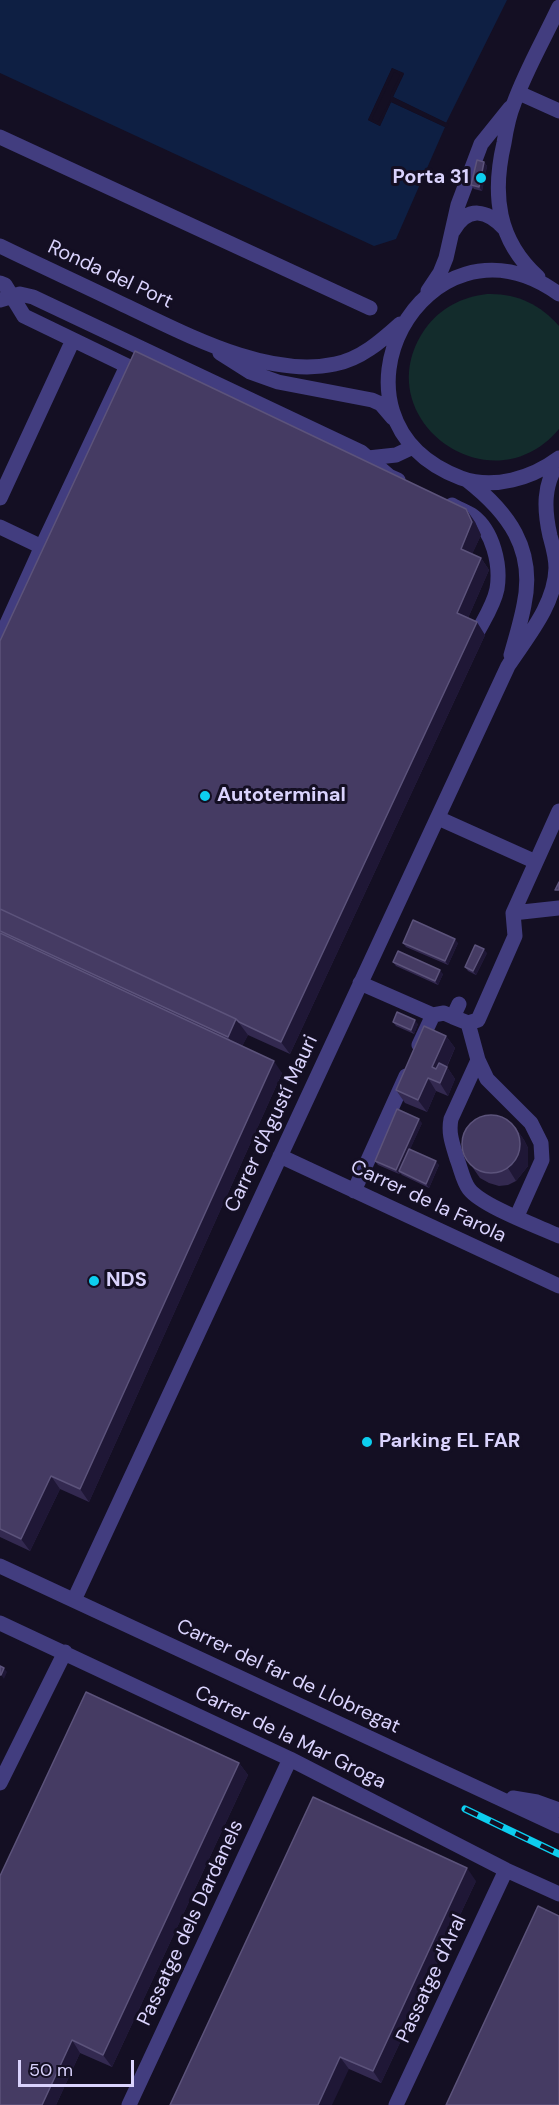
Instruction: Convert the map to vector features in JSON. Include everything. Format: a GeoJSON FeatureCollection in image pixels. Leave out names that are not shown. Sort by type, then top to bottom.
{"type":"FeatureCollection","features":[{"type":"Feature","properties":{"kind":"street"},"geometry":{"type":"LineString","coordinates":[[559,7],[516,98],[498,169],[497,187],[500,212],[513,248],[524,265],[559,294]]}},
{"type":"Feature","properties":{"kind":"street"},"geometry":{"type":"LineString","coordinates":[[516,98],[559,111]]}},
{"type":"Feature","properties":{"kind":"street"},"geometry":{"type":"LineString","coordinates":[[203,342],[275,364],[306,368],[346,361],[366,352],[382,340],[423,299],[440,273],[446,258],[462,193],[481,144],[516,98]]}},
{"type":"Feature","properties":{"kind":"street"},"geometry":{"type":"LineString","coordinates":[[0,137],[370,308]]}},
{"type":"Feature","properties":{"kind":"street"},"geometry":{"type":"LineString","coordinates":[[451,234],[464,216],[476,213],[489,216],[505,230]]}},
{"type":"Feature","properties":{"kind":"street","name":"Ronda del Port"},"geometry":{"type":"LineString","coordinates":[[0,246],[203,342]]}},
{"type":"Feature","properties":{"kind":"street"},"geometry":{"type":"LineString","coordinates":[[423,299],[440,286],[458,277],[481,272],[502,271],[524,275],[546,285]]}},
{"type":"Feature","properties":{"kind":"street"},"geometry":{"type":"LineString","coordinates":[[0,283],[5,285],[5,298],[24,316],[161,382]]}},
{"type":"Feature","properties":{"kind":"street"},"geometry":{"type":"LineString","coordinates":[[5,298],[20,294],[33,297],[362,452],[402,489],[375,483]]}},
{"type":"Feature","properties":{"kind":"street"},"geometry":{"type":"LineString","coordinates":[[397,423],[389,396],[389,361],[393,346],[408,316]]}},
{"type":"Feature","properties":{"kind":"street"},"geometry":{"type":"LineString","coordinates":[[0,499],[73,340]]}},
{"type":"Feature","properties":{"kind":"street"},"geometry":{"type":"LineString","coordinates":[[203,342],[249,372],[293,386],[362,396],[372,400],[388,410],[413,447],[429,461],[445,472],[466,480],[491,483],[519,479],[559,459]]}},
{"type":"Feature","properties":{"kind":"street"},"geometry":{"type":"LineString","coordinates":[[0,639],[29,592],[128,366]]}},
{"type":"Feature","properties":{"kind":"street"},"geometry":{"type":"LineString","coordinates":[[368,458],[396,455],[413,447]]}},
{"type":"Feature","properties":{"kind":"street"},"geometry":{"type":"LineString","coordinates":[[508,666],[540,618],[554,581],[555,555],[545,506],[549,480],[559,459]]}},
{"type":"Feature","properties":{"kind":"street"},"geometry":{"type":"LineString","coordinates":[[466,480],[490,498],[506,517],[522,548],[525,569],[525,603],[508,666]]}},
{"type":"Feature","properties":{"kind":"street"},"geometry":{"type":"LineString","coordinates":[[467,531],[438,506],[473,516],[482,526],[493,546],[498,574],[497,589],[478,631]]}},
{"type":"Feature","properties":{"kind":"street"},"geometry":{"type":"LineString","coordinates":[[0,527],[44,555]]}},
{"type":"Feature","properties":{"kind":"street","name":"Carrer d'Agustí Mauri"},"geometry":{"type":"LineString","coordinates":[[74,1600],[508,666]]}},
{"type":"Feature","properties":{"kind":"street"},"geometry":{"type":"LineString","coordinates":[[468,1023],[478,1020],[515,936],[513,913],[559,811]]}},
{"type":"Feature","properties":{"kind":"street"},"geometry":{"type":"LineString","coordinates":[[438,818],[536,862]]}},
{"type":"Feature","properties":{"kind":"street"},"geometry":{"type":"LineString","coordinates":[[513,913],[559,908]]}},
{"type":"Feature","properties":{"kind":"street"},"geometry":{"type":"LineString","coordinates":[[360,983],[433,1015],[456,1010],[468,1023],[478,1060],[487,1079],[531,1123],[541,1143],[542,1160],[517,1216]]}},
{"type":"Feature","properties":{"kind":"street"},"geometry":{"type":"LineString","coordinates":[[354,1191],[433,1015]]}},
{"type":"Feature","properties":{"kind":"street"},"geometry":{"type":"LineString","coordinates":[[478,1060],[451,1119],[450,1137],[469,1188],[482,1200],[559,1236]]}},
{"type":"Feature","properties":{"kind":"street","name":"Carrer de la Farola"},"geometry":{"type":"LineString","coordinates":[[280,1156],[559,1286]]}},
{"type":"Feature","properties":{"kind":"street","name":"Carrer del far de Llobregat"},"geometry":{"type":"LineString","coordinates":[[0,1566],[559,1826]]}},
{"type":"Feature","properties":{"kind":"street","name":"Carrer de la Mar Groga"},"geometry":{"type":"LineString","coordinates":[[0,1623],[290,1759],[506,1870],[559,1894]]}},
{"type":"Feature","properties":{"kind":"street"},"geometry":{"type":"LineString","coordinates":[[0,1783],[65,1652]]}},
{"type":"Feature","properties":{"kind":"street","name":"Passatge dels Dardanels"},"geometry":{"type":"LineString","coordinates":[[129,2105],[290,1759]]}},
{"type":"Feature","properties":{"kind":"street"},"geometry":{"type":"LineString","coordinates":[[495,1795],[537,1802],[559,1810]]}},
{"type":"Feature","properties":{"kind":"street"},"geometry":{"type":"LineString","coordinates":[[530,1812],[559,1836]]}},
{"type":"Feature","properties":{"kind":"street","name":"Passatge d'Aral"},"geometry":{"type":"LineString","coordinates":[[396,2105],[506,1870]]}},
{"type":"Feature","properties":{"kind":"green space"},"geometry":{"type":"Polygon","coordinates":[[[487,294],[508,295],[527,301],[552,318],[559,326],[559,429],[531,452],[500,460],[470,457],[443,443],[422,421],[410,393],[410,362],[425,329],[438,315],[452,305],[487,294]]]}},
{"type":"Feature","properties":{"kind":"water"},"geometry":{"type":"Polygon","coordinates":[[[0,0],[507,0],[446,123],[393,97],[404,74],[392,68],[368,120],[380,126],[391,102],[445,127],[396,239],[374,246],[0,73],[0,0]]]}},
{"type":"Feature","properties":{"kind":"pier"},"geometry":{"type":"Polygon","coordinates":[[[392,68],[404,73],[393,97],[449,124],[447,128],[391,102],[380,126],[368,120],[392,68]],[[394,72],[372,119],[378,122],[391,99],[390,96],[400,75],[394,72]]]}},
{"type":"Feature","properties":{"kind":"building"},"geometry":{"type":"Polygon","coordinates":[[[477,160],[484,162],[479,187],[471,185],[477,160]]]}},
{"type":"Feature","properties":{"kind":"building","name":"Autoterminal"},"geometry":{"type":"Polygon","coordinates":[[[135,351],[466,509],[472,522],[461,549],[481,558],[457,613],[477,622],[281,1042],[0,909],[0,641],[135,351]]]}},
{"type":"Feature","properties":{"kind":"building"},"geometry":{"type":"Polygon","coordinates":[[[0,909],[236,1019],[228,1037],[0,931],[0,909]]]}},
{"type":"Feature","properties":{"kind":"building"},"geometry":{"type":"Polygon","coordinates":[[[413,920],[455,939],[445,961],[403,943],[413,920]]]}},
{"type":"Feature","properties":{"kind":"building","name":"NDS"},"geometry":{"type":"Polygon","coordinates":[[[0,933],[274,1061],[80,1489],[51,1476],[21,1539],[0,1529],[0,933]]]}},
{"type":"Feature","properties":{"kind":"building"},"geometry":{"type":"Polygon","coordinates":[[[475,945],[484,949],[473,971],[465,967],[475,945]]]}},
{"type":"Feature","properties":{"kind":"building"},"geometry":{"type":"Polygon","coordinates":[[[398,951],[440,970],[435,981],[393,962],[398,951]]]}},
{"type":"Feature","properties":{"kind":"building"},"geometry":{"type":"Polygon","coordinates":[[[397,1012],[415,1020],[411,1030],[393,1022],[397,1012]]]}},
{"type":"Feature","properties":{"kind":"building"},"geometry":{"type":"Polygon","coordinates":[[[424,1026],[446,1036],[432,1067],[436,1069],[439,1063],[447,1067],[440,1083],[428,1078],[418,1100],[396,1090],[424,1026]]]}},
{"type":"Feature","properties":{"kind":"building"},"geometry":{"type":"Polygon","coordinates":[[[397,1109],[419,1119],[396,1170],[375,1161],[397,1109]]]}},
{"type":"Feature","properties":{"kind":"building"},"geometry":{"type":"Polygon","coordinates":[[[491,1115],[507,1120],[515,1128],[520,1144],[515,1160],[507,1168],[491,1173],[475,1168],[467,1160],[462,1144],[467,1128],[475,1120],[491,1115]]]}},
{"type":"Feature","properties":{"kind":"building"},"geometry":{"type":"Polygon","coordinates":[[[409,1149],[436,1161],[426,1184],[399,1171],[409,1149]]]}},
{"type":"Feature","properties":{"kind":"building"},"geometry":{"type":"Polygon","coordinates":[[[86,1692],[239,1763],[103,2055],[72,2040],[42,2105],[0,2105],[0,1876],[86,1692]]]}},
{"type":"Feature","properties":{"kind":"building"},"geometry":{"type":"Polygon","coordinates":[[[313,1797],[467,1868],[373,2071],[340,2057],[318,2105],[170,2105],[313,1797]]]}},
{"type":"Feature","properties":{"kind":"building"},"geometry":{"type":"Polygon","coordinates":[[[538,1906],[559,1916],[559,2105],[446,2105],[538,1906]]]}},
{"type":"Feature","properties":{"kind":"railway"},"geometry":{"type":"LineString","coordinates":[[465,1809],[559,1854]]}},
{"type":"Feature","properties":{"kind":"place","name":"Porta 31"},"geometry":{"type":"Point","coordinates":[481,178]}},
{"type":"Feature","properties":{"kind":"place","name":"Autoterminal"},"geometry":{"type":"Point","coordinates":[205,796]}},
{"type":"Feature","properties":{"kind":"place","name":"NDS"},"geometry":{"type":"Point","coordinates":[94,1281]}},
{"type":"Feature","properties":{"kind":"place","name":"Parking EL FAR"},"geometry":{"type":"Point","coordinates":[367,1442]}}]}
